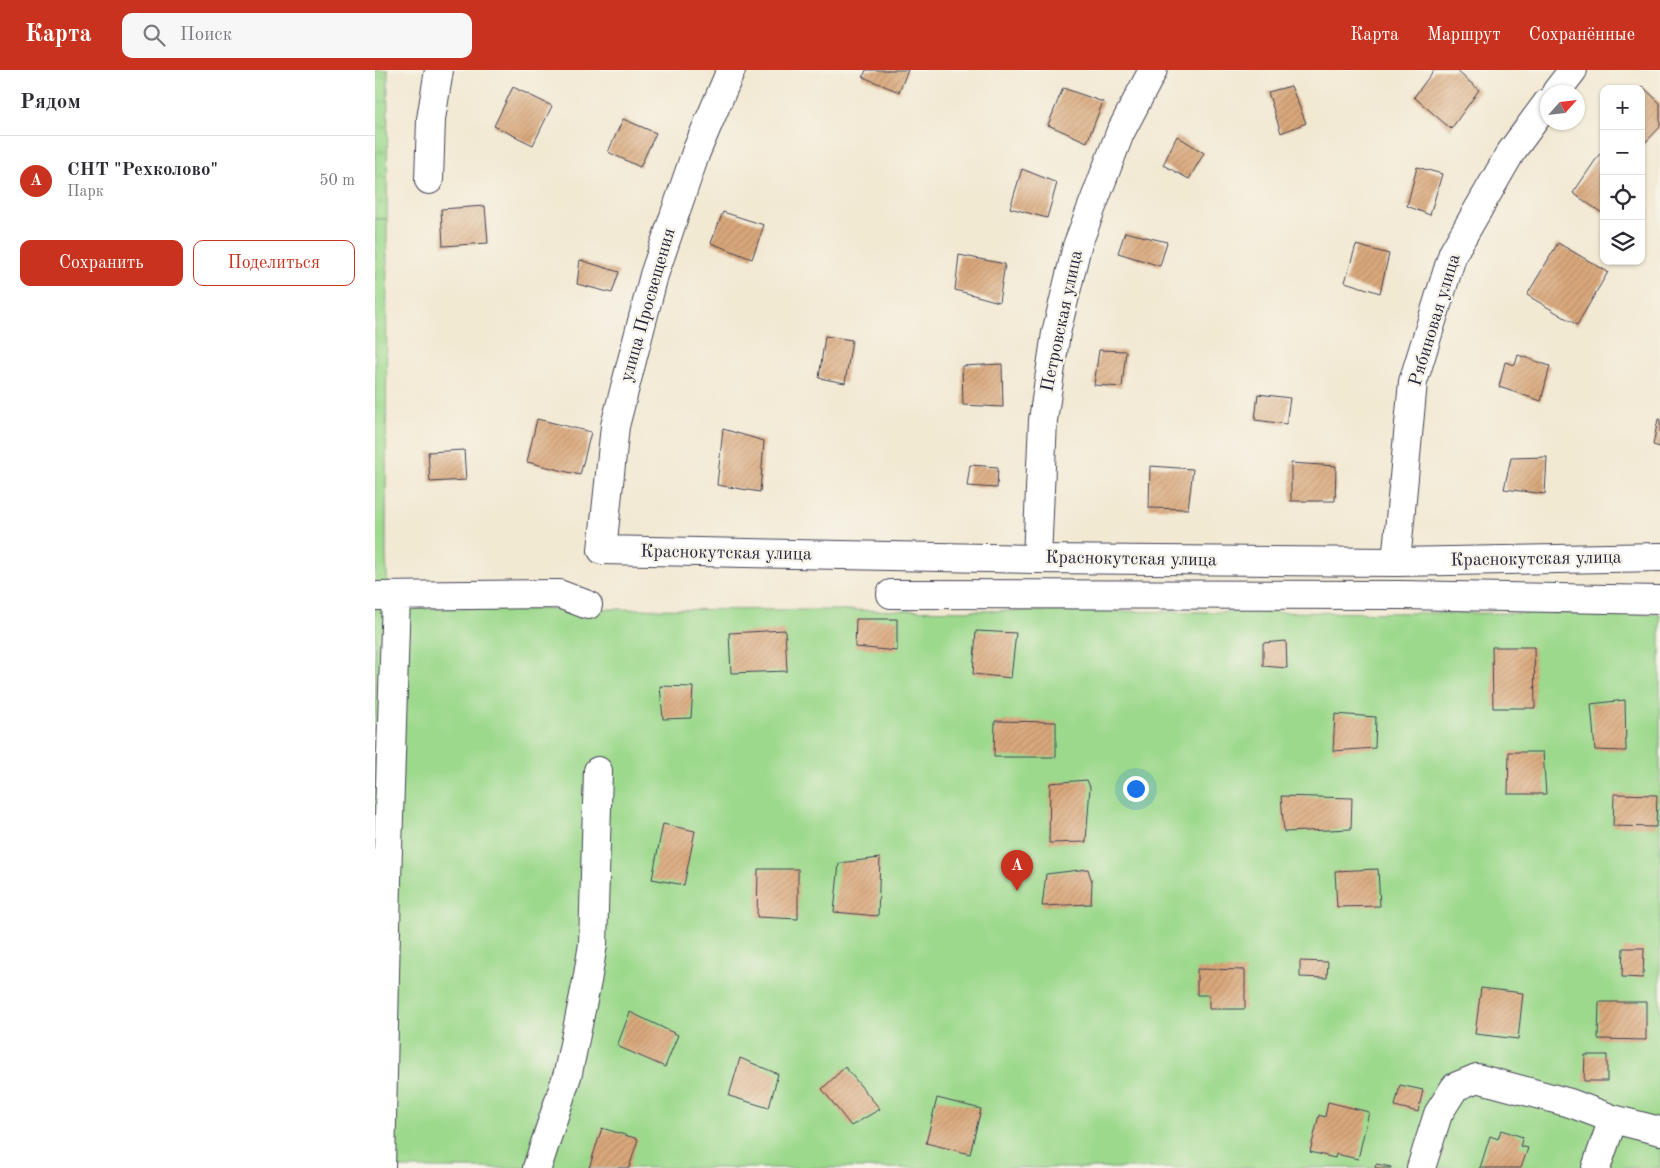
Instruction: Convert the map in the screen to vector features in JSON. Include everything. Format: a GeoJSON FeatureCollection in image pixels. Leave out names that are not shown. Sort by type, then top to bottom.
{"type":"FeatureCollection","features":[{"type":"Feature","properties":{"kind":"street"},"geometry":{"type":"LineString","coordinates":[[429,180],[431,119],[439,70]]}},
{"type":"Feature","properties":{"kind":"street","name":"улица Просвещения"},"geometry":{"type":"LineString","coordinates":[[602,550],[615,426],[654,275],[696,152],[731,70]]}},
{"type":"Feature","properties":{"kind":"street","name":"Петровская улица"},"geometry":{"type":"LineString","coordinates":[[1037,558],[1043,420],[1056,333],[1077,246],[1120,133],[1153,70]]}},
{"type":"Feature","properties":{"kind":"street"},"geometry":{"type":"LineString","coordinates":[[1561,85],[1573,70]]}},
{"type":"Feature","properties":{"kind":"street","name":"Рябиновая улица"},"geometry":{"type":"LineString","coordinates":[[1396,562],[1413,382],[1453,253],[1511,152],[1540,113]]}},
{"type":"Feature","properties":{"kind":"street","name":"Краснокутская улица"},"geometry":{"type":"LineString","coordinates":[[602,550],[1396,562],[1660,557]]}},
{"type":"Feature","properties":{"kind":"street"},"geometry":{"type":"LineString","coordinates":[[381,1168],[381,880],[385,596],[559,594],[588,605]]}},
{"type":"Feature","properties":{"kind":"street","name":"Краснокутская улица"},"geometry":{"type":"LineString","coordinates":[[891,594],[1393,595],[1660,600]]}},
{"type":"Feature","properties":{"kind":"street"},"geometry":{"type":"LineString","coordinates":[[537,1168],[568,1073],[593,944],[598,771]]}},
{"type":"Feature","properties":{"kind":"street"},"geometry":{"type":"LineString","coordinates":[[1421,1168],[1439,1114],[1455,1087],[1477,1078],[1570,1103],[1613,1119],[1660,1131]]}},
{"type":"Feature","properties":{"kind":"street"},"geometry":{"type":"LineString","coordinates":[[1596,1168],[1613,1119]]}},
{"type":"Feature","properties":{"kind":"green space"},"geometry":{"type":"Polygon","coordinates":[[[375,70],[388,70],[387,219],[375,219],[375,70]]]}},
{"type":"Feature","properties":{"kind":"green space"},"geometry":{"type":"Polygon","coordinates":[[[375,219],[387,219],[386,557],[389,608],[1660,614],[1660,1168],[375,1168],[375,219]]]}},
{"type":"Feature","properties":{"kind":"building"},"geometry":{"type":"Polygon","coordinates":[[[866,70],[908,70],[899,92],[863,77],[866,70]]]}},
{"type":"Feature","properties":{"kind":"building"},"geometry":{"type":"Polygon","coordinates":[[[1434,70],[1456,70],[1479,90],[1451,129],[1414,97],[1434,70]]]}},
{"type":"Feature","properties":{"kind":"building"},"geometry":{"type":"Polygon","coordinates":[[[1291,86],[1306,123],[1281,133],[1268,92],[1291,86]]]}},
{"type":"Feature","properties":{"kind":"building"},"geometry":{"type":"Polygon","coordinates":[[[513,87],[552,106],[533,145],[494,126],[513,87]]]}},
{"type":"Feature","properties":{"kind":"building"},"geometry":{"type":"Polygon","coordinates":[[[1063,88],[1103,102],[1087,142],[1048,125],[1063,88]]]}},
{"type":"Feature","properties":{"kind":"building"},"geometry":{"type":"Polygon","coordinates":[[[1645,89],[1660,103],[1660,127],[1645,143],[1645,89]]]}},
{"type":"Feature","properties":{"kind":"building"},"geometry":{"type":"Polygon","coordinates":[[[623,119],[656,133],[640,167],[608,152],[623,119]]]}},
{"type":"Feature","properties":{"kind":"building"},"geometry":{"type":"Polygon","coordinates":[[[1177,136],[1204,153],[1189,179],[1163,165],[1177,136]]]}},
{"type":"Feature","properties":{"kind":"building"},"geometry":{"type":"Polygon","coordinates":[[[1600,153],[1600,212],[1573,193],[1600,153]]]}},
{"type":"Feature","properties":{"kind":"building"},"geometry":{"type":"Polygon","coordinates":[[[1417,167],[1442,174],[1430,215],[1407,206],[1417,167]]]}},
{"type":"Feature","properties":{"kind":"building"},"geometry":{"type":"Polygon","coordinates":[[[1022,169],[1057,183],[1047,218],[1010,208],[1022,169]]]}},
{"type":"Feature","properties":{"kind":"building"},"geometry":{"type":"Polygon","coordinates":[[[485,206],[488,243],[443,246],[441,209],[485,206]]]}},
{"type":"Feature","properties":{"kind":"building"},"geometry":{"type":"Polygon","coordinates":[[[723,212],[764,225],[752,259],[711,243],[723,212]]]}},
{"type":"Feature","properties":{"kind":"building"},"geometry":{"type":"Polygon","coordinates":[[[1125,232],[1167,242],[1160,266],[1118,253],[1125,232]]]}},
{"type":"Feature","properties":{"kind":"building"},"geometry":{"type":"Polygon","coordinates":[[[1558,243],[1608,272],[1577,325],[1527,295],[1558,243]]]}},
{"type":"Feature","properties":{"kind":"building"},"geometry":{"type":"Polygon","coordinates":[[[1356,245],[1389,254],[1380,293],[1345,282],[1356,245]]]}},
{"type":"Feature","properties":{"kind":"building"},"geometry":{"type":"Polygon","coordinates":[[[959,255],[1005,264],[999,302],[955,290],[959,255]]]}},
{"type":"Feature","properties":{"kind":"building"},"geometry":{"type":"Polygon","coordinates":[[[580,260],[619,272],[612,293],[577,284],[580,260]]]}},
{"type":"Feature","properties":{"kind":"building"},"geometry":{"type":"Polygon","coordinates":[[[825,336],[852,340],[845,383],[819,378],[825,336]]]}},
{"type":"Feature","properties":{"kind":"building"},"geometry":{"type":"Polygon","coordinates":[[[1099,350],[1126,351],[1122,387],[1094,385],[1099,350]]]}},
{"type":"Feature","properties":{"kind":"building"},"geometry":{"type":"Polygon","coordinates":[[[1518,355],[1550,366],[1541,401],[1499,387],[1505,362],[1515,365],[1518,355]]]}},
{"type":"Feature","properties":{"kind":"building"},"geometry":{"type":"Polygon","coordinates":[[[1002,364],[1003,407],[963,405],[962,366],[1002,364]]]}},
{"type":"Feature","properties":{"kind":"building"},"geometry":{"type":"Polygon","coordinates":[[[1258,394],[1290,398],[1286,424],[1255,420],[1258,394]]]}},
{"type":"Feature","properties":{"kind":"building"},"geometry":{"type":"Polygon","coordinates":[[[537,419],[591,432],[580,475],[527,462],[537,419]]]}},
{"type":"Feature","properties":{"kind":"building"},"geometry":{"type":"Polygon","coordinates":[[[1658,419],[1660,420],[1660,447],[1653,445],[1658,419]]]}},
{"type":"Feature","properties":{"kind":"building"},"geometry":{"type":"Polygon","coordinates":[[[723,429],[764,441],[760,492],[717,485],[723,429]]]}},
{"type":"Feature","properties":{"kind":"building"},"geometry":{"type":"Polygon","coordinates":[[[464,450],[466,480],[430,482],[428,452],[464,450]]]}},
{"type":"Feature","properties":{"kind":"building"},"geometry":{"type":"Polygon","coordinates":[[[1547,457],[1545,494],[1504,489],[1511,458],[1547,457]]]}},
{"type":"Feature","properties":{"kind":"building"},"geometry":{"type":"Polygon","coordinates":[[[1291,463],[1336,466],[1335,501],[1291,501],[1291,463]]]}},
{"type":"Feature","properties":{"kind":"building"},"geometry":{"type":"Polygon","coordinates":[[[970,465],[998,467],[997,488],[967,486],[970,465]]]}},
{"type":"Feature","properties":{"kind":"building"},"geometry":{"type":"Polygon","coordinates":[[[1150,466],[1193,469],[1188,509],[1149,508],[1150,466]]]}},
{"type":"Feature","properties":{"kind":"building"},"geometry":{"type":"Polygon","coordinates":[[[856,619],[897,619],[897,651],[855,647],[856,619]]]}},
{"type":"Feature","properties":{"kind":"building"},"geometry":{"type":"Polygon","coordinates":[[[785,630],[787,671],[731,673],[729,633],[785,630]]]}},
{"type":"Feature","properties":{"kind":"building"},"geometry":{"type":"Polygon","coordinates":[[[976,631],[1016,633],[1011,678],[973,674],[976,631]]]}},
{"type":"Feature","properties":{"kind":"building"},"geometry":{"type":"Polygon","coordinates":[[[1286,641],[1287,668],[1263,666],[1263,643],[1286,641]]]}},
{"type":"Feature","properties":{"kind":"building"},"geometry":{"type":"Polygon","coordinates":[[[1492,647],[1534,647],[1535,708],[1493,708],[1492,647]]]}},
{"type":"Feature","properties":{"kind":"building"},"geometry":{"type":"Polygon","coordinates":[[[660,686],[693,687],[691,718],[663,719],[660,686]]]}},
{"type":"Feature","properties":{"kind":"building"},"geometry":{"type":"Polygon","coordinates":[[[1625,700],[1626,751],[1595,750],[1591,704],[1625,700]]]}},
{"type":"Feature","properties":{"kind":"building"},"geometry":{"type":"Polygon","coordinates":[[[1335,714],[1376,717],[1375,748],[1333,751],[1335,714]]]}},
{"type":"Feature","properties":{"kind":"building"},"geometry":{"type":"Polygon","coordinates":[[[995,721],[1056,722],[1056,757],[994,757],[995,721]]]}},
{"type":"Feature","properties":{"kind":"building"},"geometry":{"type":"Polygon","coordinates":[[[1509,752],[1543,752],[1546,794],[1508,794],[1509,752]]]}},
{"type":"Feature","properties":{"kind":"building"},"geometry":{"type":"Polygon","coordinates":[[[1087,780],[1090,787],[1086,842],[1049,843],[1050,783],[1087,780]]]}},
{"type":"Feature","properties":{"kind":"building"},"geometry":{"type":"Polygon","coordinates":[[[1614,794],[1657,795],[1656,827],[1613,826],[1614,794]]]}},
{"type":"Feature","properties":{"kind":"building"},"geometry":{"type":"Polygon","coordinates":[[[1281,796],[1352,798],[1351,829],[1284,832],[1281,796]]]}},
{"type":"Feature","properties":{"kind":"building"},"geometry":{"type":"Polygon","coordinates":[[[663,824],[695,831],[684,885],[652,879],[663,824]]]}},
{"type":"Feature","properties":{"kind":"building"},"geometry":{"type":"Polygon","coordinates":[[[880,858],[878,916],[834,912],[839,863],[880,858]]]}},
{"type":"Feature","properties":{"kind":"building"},"geometry":{"type":"Polygon","coordinates":[[[758,869],[798,869],[798,919],[757,917],[758,869]]]}},
{"type":"Feature","properties":{"kind":"building"},"geometry":{"type":"Polygon","coordinates":[[[1088,869],[1092,882],[1091,904],[1042,906],[1046,874],[1088,869]]]}},
{"type":"Feature","properties":{"kind":"building"},"geometry":{"type":"Polygon","coordinates":[[[1378,869],[1380,906],[1337,907],[1335,871],[1378,869]]]}},
{"type":"Feature","properties":{"kind":"building"},"geometry":{"type":"Polygon","coordinates":[[[1623,948],[1644,948],[1643,978],[1622,977],[1623,948]]]}},
{"type":"Feature","properties":{"kind":"building"},"geometry":{"type":"Polygon","coordinates":[[[1300,961],[1328,962],[1327,978],[1300,977],[1300,961]]]}},
{"type":"Feature","properties":{"kind":"building"},"geometry":{"type":"Polygon","coordinates":[[[1197,969],[1245,970],[1245,1009],[1209,1009],[1209,995],[1197,995],[1197,969]]]}},
{"type":"Feature","properties":{"kind":"building"},"geometry":{"type":"Polygon","coordinates":[[[1481,988],[1523,993],[1518,1039],[1475,1034],[1481,988]]]}},
{"type":"Feature","properties":{"kind":"building"},"geometry":{"type":"Polygon","coordinates":[[[1599,1002],[1646,1002],[1646,1040],[1598,1039],[1599,1002]]]}},
{"type":"Feature","properties":{"kind":"building"},"geometry":{"type":"Polygon","coordinates":[[[630,1012],[678,1035],[665,1067],[617,1046],[630,1012]]]}},
{"type":"Feature","properties":{"kind":"building"},"geometry":{"type":"Polygon","coordinates":[[[1585,1055],[1607,1055],[1607,1081],[1584,1081],[1585,1055]]]}},
{"type":"Feature","properties":{"kind":"building"},"geometry":{"type":"Polygon","coordinates":[[[740,1058],[778,1074],[769,1108],[729,1096],[740,1058]]]}},
{"type":"Feature","properties":{"kind":"building"},"geometry":{"type":"Polygon","coordinates":[[[845,1067],[880,1109],[851,1126],[822,1089],[845,1067]]]}},
{"type":"Feature","properties":{"kind":"building"},"geometry":{"type":"Polygon","coordinates":[[[1400,1085],[1423,1090],[1418,1112],[1395,1106],[1400,1085]]]}},
{"type":"Feature","properties":{"kind":"building"},"geometry":{"type":"Polygon","coordinates":[[[937,1098],[981,1109],[970,1154],[926,1143],[937,1098]]]}},
{"type":"Feature","properties":{"kind":"building"},"geometry":{"type":"Polygon","coordinates":[[[1328,1102],[1369,1112],[1358,1159],[1336,1154],[1335,1158],[1310,1152],[1319,1115],[1325,1117],[1328,1102]]]}},
{"type":"Feature","properties":{"kind":"building"},"geometry":{"type":"Polygon","coordinates":[[[602,1128],[638,1139],[629,1168],[589,1168],[602,1128]]]}},
{"type":"Feature","properties":{"kind":"building"},"geometry":{"type":"Polygon","coordinates":[[[1501,1130],[1523,1137],[1520,1146],[1528,1148],[1521,1168],[1480,1168],[1490,1136],[1498,1139],[1501,1130]]]}},
{"type":"Feature","properties":{"kind":"building"},"geometry":{"type":"Polygon","coordinates":[[[1376,1164],[1391,1167],[1391,1168],[1375,1168],[1376,1164]]]}},
{"type":"Feature","properties":{"kind":"place","name":"СНТ \"Рехколово\""},"geometry":{"type":"Point","coordinates":[1017,891]}}]}
